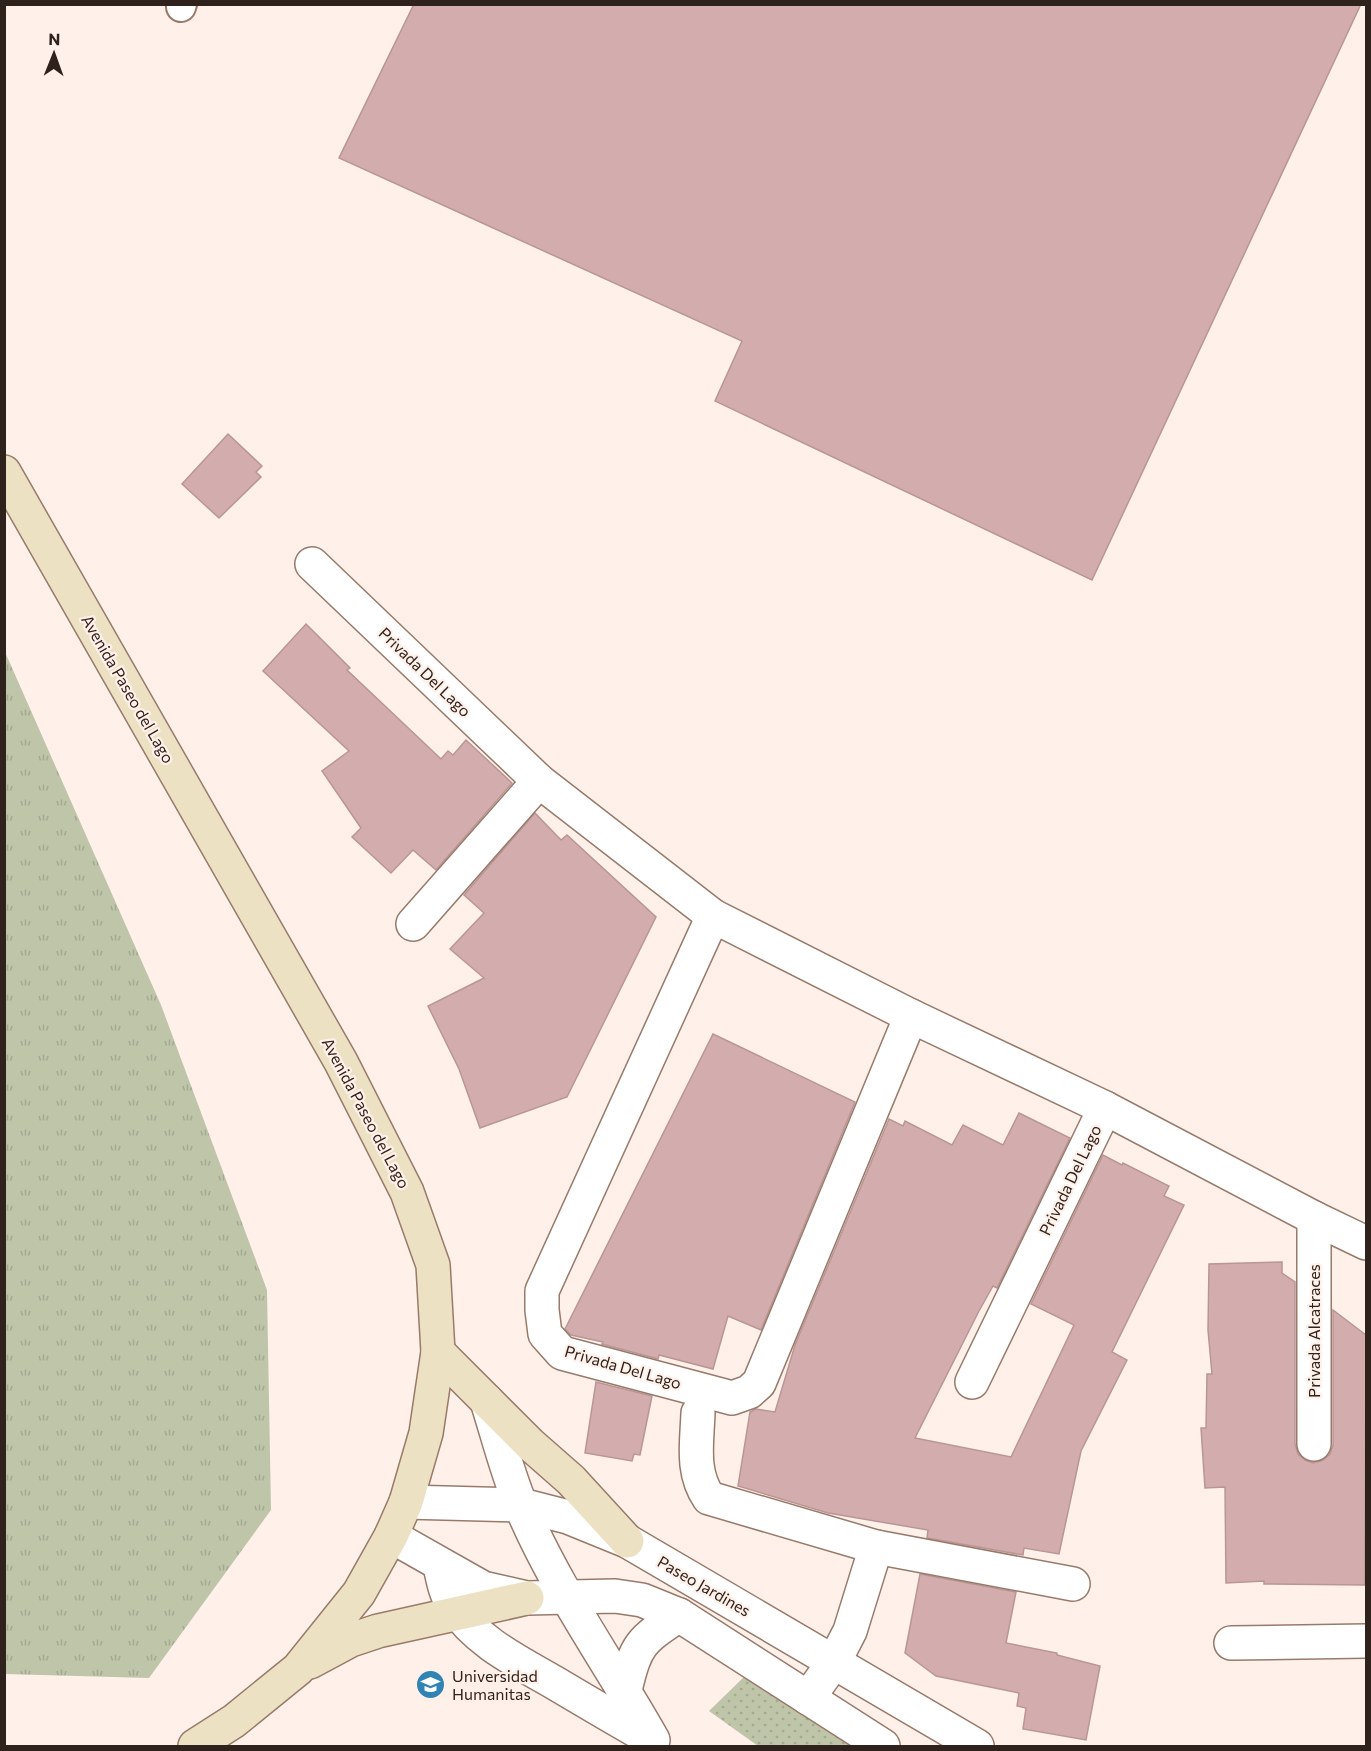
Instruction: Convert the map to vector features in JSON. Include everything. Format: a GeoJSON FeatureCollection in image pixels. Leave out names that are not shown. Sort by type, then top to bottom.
{"type":"FeatureCollection","features":[{"type":"Feature","properties":{"kind":"main road","name":"Avenida Paseo del Lago"},"geometry":{"type":"LineString","coordinates":[[4,472],[341,1062],[407,1192],[433,1265],[438,1352],[426,1433],[406,1502],[391,1536],[359,1593],[298,1669],[234,1721],[195,1746]]}},
{"type":"Feature","properties":{"kind":"main road"},"geometry":{"type":"LineString","coordinates":[[438,1352],[571,1480],[627,1541]]}},
{"type":"Feature","properties":{"kind":"main road"},"geometry":{"type":"LineString","coordinates":[[298,1669],[351,1640],[378,1631],[468,1624],[519,1600]]}},
{"type":"Feature","properties":{"kind":"street","name":"Privada Del Lago"},"geometry":{"type":"LineString","coordinates":[[312,564],[539,781],[713,916],[910,1016],[1105,1108],[1366,1243]]}},
{"type":"Feature","properties":{"kind":"street"},"geometry":{"type":"LineString","coordinates":[[412,924],[539,781]]}},
{"type":"Feature","properties":{"kind":"street","name":"Privada Del Lago"},"geometry":{"type":"LineString","coordinates":[[713,916],[542,1290],[545,1334],[562,1353],[732,1398],[749,1392],[759,1383],[910,1016]]}},
{"type":"Feature","properties":{"kind":"street","name":"Privada Del Lago"},"geometry":{"type":"LineString","coordinates":[[972,1382],[1105,1108]]}},
{"type":"Feature","properties":{"kind":"street","name":"Privada Alcatraces"},"geometry":{"type":"LineString","coordinates":[[1314,1218],[1314,1444]]}},
{"type":"Feature","properties":{"kind":"street"},"geometry":{"type":"LineString","coordinates":[[487,1401],[521,1505],[566,1598],[657,1743]]}},
{"type":"Feature","properties":{"kind":"street"},"geometry":{"type":"LineString","coordinates":[[698,1413],[697,1473],[701,1486],[709,1498],[876,1547],[1073,1584]]}},
{"type":"Feature","properties":{"kind":"street","name":"Paseo Jardines"},"geometry":{"type":"LineString","coordinates":[[406,1502],[521,1505],[568,1517],[627,1541],[977,1746]]}},
{"type":"Feature","properties":{"kind":"street"},"geometry":{"type":"LineString","coordinates":[[391,1536],[440,1566],[483,1588],[519,1600],[615,1596],[642,1600],[679,1615],[883,1746]]}},
{"type":"Feature","properties":{"kind":"street"},"geometry":{"type":"LineString","coordinates":[[808,1698],[834,1662],[850,1631],[876,1547]]}},
{"type":"Feature","properties":{"kind":"street"},"geometry":{"type":"LineString","coordinates":[[440,1566],[452,1604],[468,1624],[519,1661],[657,1743]]}},
{"type":"Feature","properties":{"kind":"street"},"geometry":{"type":"LineString","coordinates":[[625,1690],[638,1647],[652,1633],[679,1615]]}},
{"type":"Feature","properties":{"kind":"street"},"geometry":{"type":"LineString","coordinates":[[1231,1643],[1366,1641]]}},
{"type":"Feature","properties":{"kind":"green space"},"geometry":{"type":"Polygon","coordinates":[[[5,652],[161,1005],[267,1290],[271,1510],[149,1678],[5,1674],[5,652]]]}},
{"type":"Feature","properties":{"kind":"green space"},"geometry":{"type":"Polygon","coordinates":[[[748,1673],[860,1746],[758,1746],[709,1711],[748,1673]]]}},
{"type":"Feature","properties":{"kind":"building"},"geometry":{"type":"Polygon","coordinates":[[[414,4],[1361,4],[1092,580],[715,401],[742,341],[339,158],[414,4]]]}},
{"type":"Feature","properties":{"kind":"building"},"geometry":{"type":"Polygon","coordinates":[[[228,434],[262,466],[256,472],[261,477],[219,518],[182,484],[228,434]]]}},
{"type":"Feature","properties":{"kind":"building"},"geometry":{"type":"Polygon","coordinates":[[[306,624],[350,668],[347,670],[441,759],[448,751],[453,755],[466,740],[512,783],[436,870],[413,850],[391,873],[352,837],[361,828],[322,771],[349,751],[263,671],[306,624]]]}},
{"type":"Feature","properties":{"kind":"building"},"geometry":{"type":"Polygon","coordinates":[[[535,813],[561,840],[567,835],[656,917],[567,1097],[480,1128],[459,1069],[428,1006],[484,978],[450,949],[484,913],[464,895],[535,813]]]}},
{"type":"Feature","properties":{"kind":"building"},"geometry":{"type":"Polygon","coordinates":[[[713,1034],[855,1102],[761,1330],[728,1316],[713,1369],[659,1355],[658,1359],[602,1344],[603,1342],[571,1335],[565,1329],[713,1034]]]}},
{"type":"Feature","properties":{"kind":"building"},"geometry":{"type":"Polygon","coordinates":[[[1019,1113],[1070,1138],[997,1288],[993,1286],[979,1311],[915,1438],[1011,1457],[1074,1325],[1031,1304],[1103,1155],[1169,1186],[1164,1196],[1184,1205],[1112,1352],[1127,1360],[1081,1451],[1059,1554],[1024,1548],[1023,1555],[927,1538],[928,1530],[828,1513],[738,1486],[750,1412],[756,1409],[775,1412],[795,1345],[889,1119],[903,1126],[905,1121],[952,1145],[963,1125],[1003,1145],[1019,1113]]]}},
{"type":"Feature","properties":{"kind":"building"},"geometry":{"type":"Polygon","coordinates":[[[1282,1262],[1282,1273],[1295,1282],[1295,1444],[1298,1454],[1305,1460],[1313,1463],[1323,1460],[1330,1454],[1333,1445],[1333,1310],[1366,1335],[1365,1585],[1264,1584],[1264,1581],[1226,1583],[1225,1487],[1205,1488],[1201,1428],[1206,1428],[1207,1374],[1212,1374],[1208,1330],[1209,1264],[1282,1262]]]}},
{"type":"Feature","properties":{"kind":"building"},"geometry":{"type":"Polygon","coordinates":[[[596,1382],[652,1396],[640,1455],[634,1454],[632,1461],[585,1453],[596,1382]]]}},
{"type":"Feature","properties":{"kind":"building"},"geometry":{"type":"Polygon","coordinates":[[[920,1574],[1016,1592],[1006,1643],[1057,1653],[1057,1655],[1100,1666],[1086,1740],[1023,1729],[1026,1708],[1017,1706],[1019,1693],[936,1676],[905,1653],[920,1574]]]}},
{"type":"Feature","properties":{"kind":"place","name":"Universidad Humanitas"},"geometry":{"type":"Point","coordinates":[431,1685]}}]}
